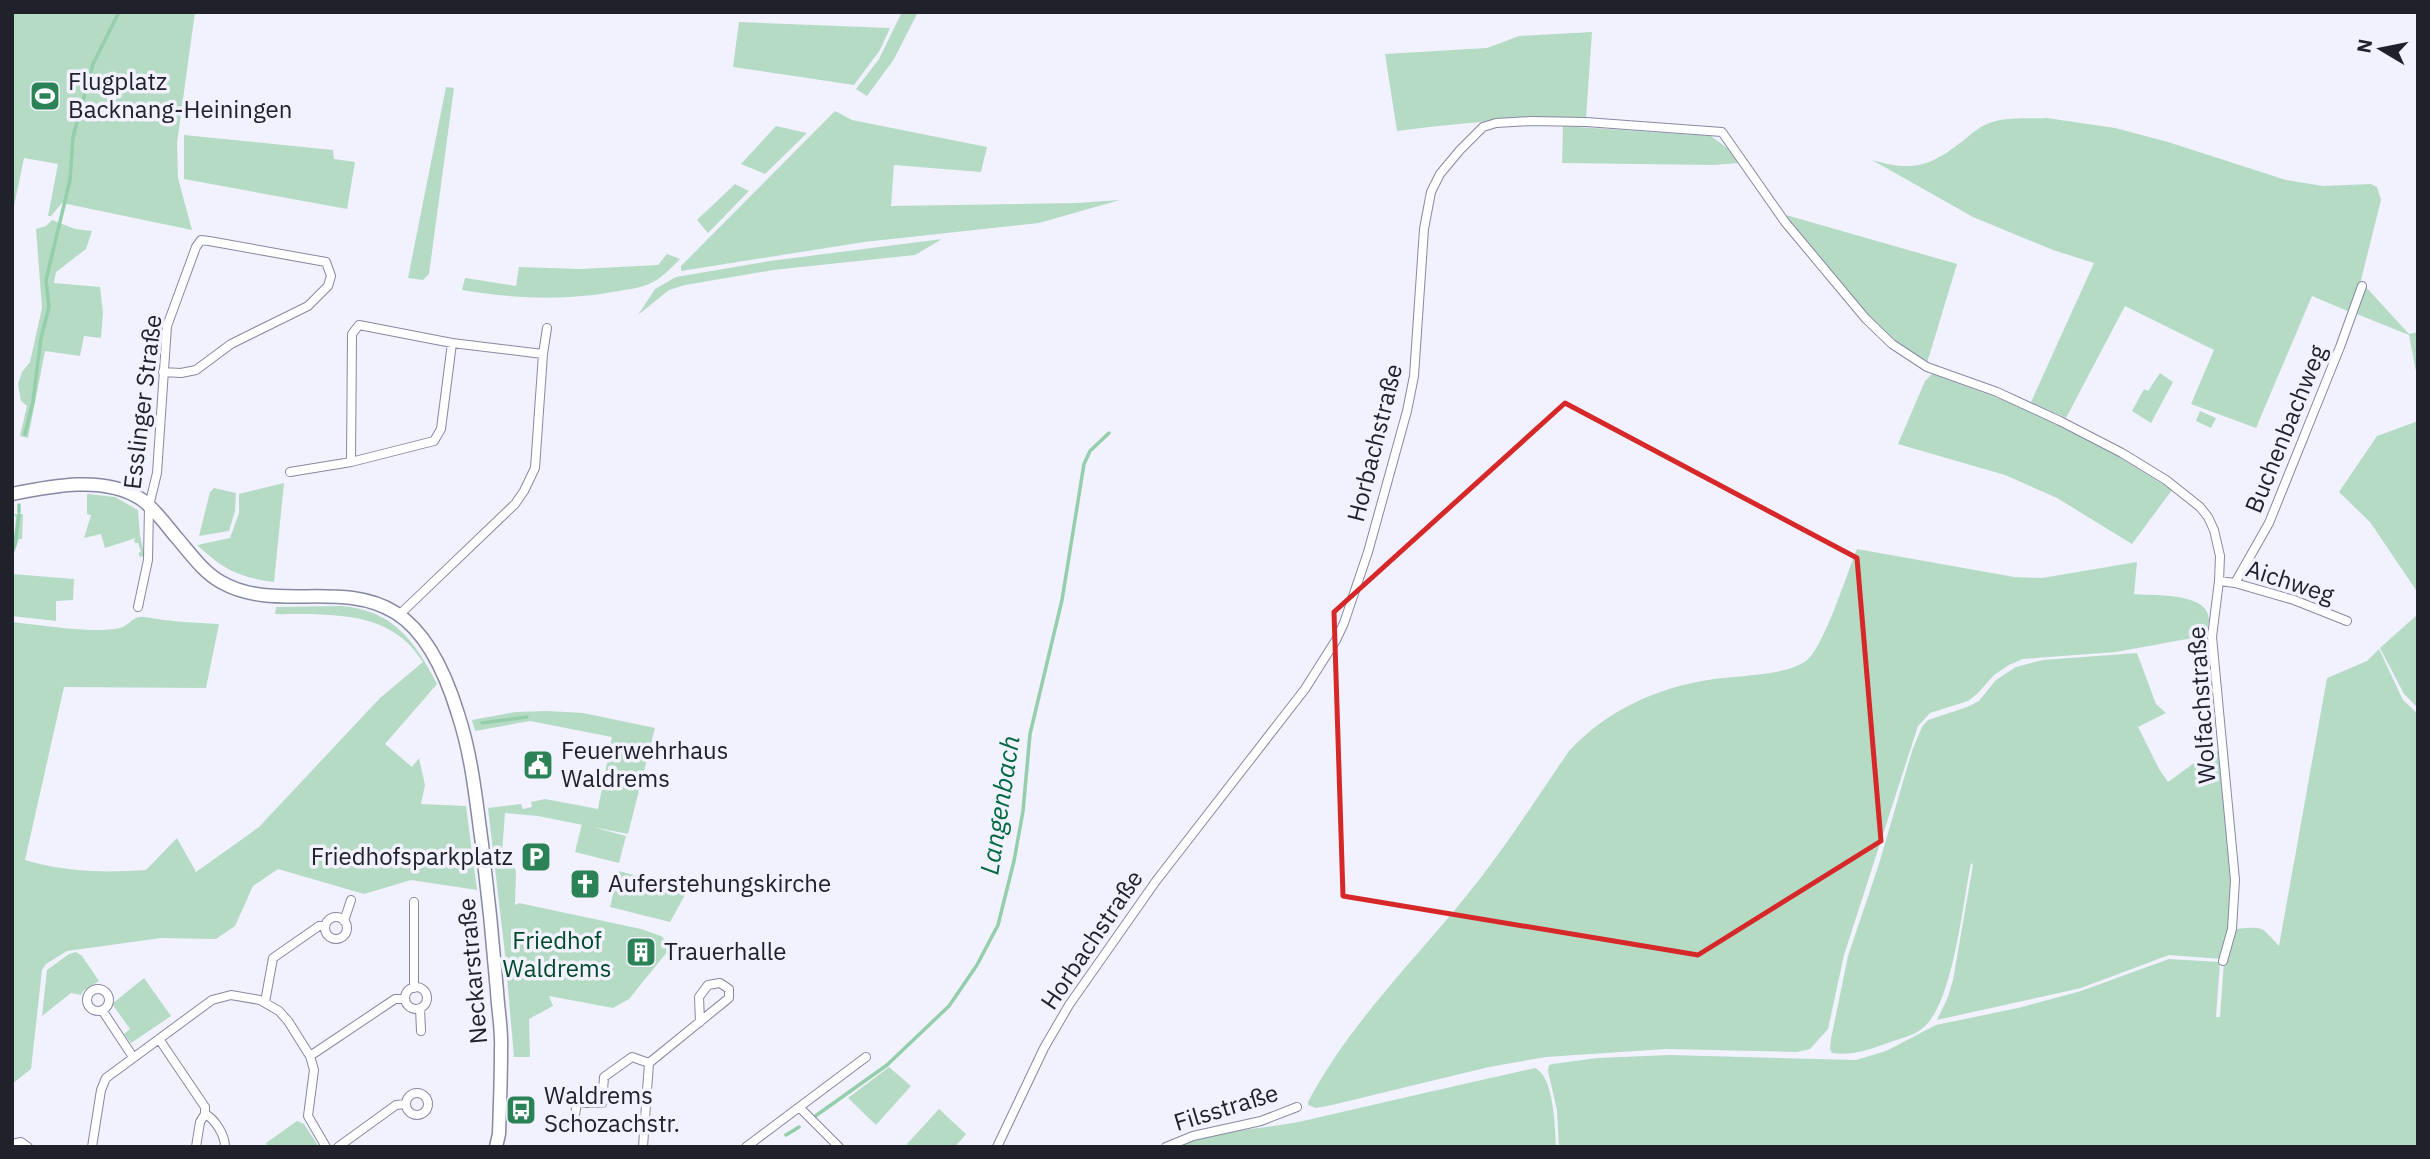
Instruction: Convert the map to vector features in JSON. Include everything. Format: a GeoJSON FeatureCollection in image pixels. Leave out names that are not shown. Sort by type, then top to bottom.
{"type":"FeatureCollection","features":[{"type":"Feature","properties":{"kind":"street","name":"Horbachstraße"},"geometry":{"type":"LineString","coordinates":[[997,1147],[1044,1048],[1069,1005],[1156,881],[1305,689],[1344,623],[1368,552],[1408,411],[1414,376],[1424,229],[1431,192],[1440,174],[1483,127],[1496,123],[1531,121],[1586,122],[1722,132],[1785,222],[1866,319],[1892,344],[1927,367]]}},
{"type":"Feature","properties":{"kind":"street","name":"Esslinger Straße"},"geometry":{"type":"LineString","coordinates":[[138,607],[148,560],[149,506],[158,472],[163,372],[167,326],[196,247],[201,240],[326,262],[331,276],[328,286],[308,306],[232,344],[196,370],[163,372]]}},
{"type":"Feature","properties":{"kind":"street","name":"Buchenbachweg"},"geometry":{"type":"LineString","coordinates":[[2235,583],[2269,523],[2362,286]]}},
{"type":"Feature","properties":{"kind":"street"},"geometry":{"type":"LineString","coordinates":[[351,463],[352,334],[359,325],[452,343],[543,354]]}},
{"type":"Feature","properties":{"kind":"street"},"geometry":{"type":"LineString","coordinates":[[12,494],[57,485],[91,485],[134,495],[149,506],[206,571],[234,589],[254,594],[351,596],[374,602],[399,615],[515,504],[530,481],[536,468],[547,328]]}},
{"type":"Feature","properties":{"kind":"street"},"geometry":{"type":"LineString","coordinates":[[290,472],[351,463],[434,441],[439,436],[452,343]]}},
{"type":"Feature","properties":{"kind":"street","name":"Wolfachstraße"},"geometry":{"type":"LineString","coordinates":[[1927,367],[1997,392],[2122,453],[2166,480],[2200,507],[2208,517],[2220,556],[2212,637],[2235,880],[2232,929],[2223,961]]}},
{"type":"Feature","properties":{"kind":"street","name":"Aichweg"},"geometry":{"type":"LineString","coordinates":[[2219,581],[2294,600],[2347,621]]}},
{"type":"Feature","properties":{"kind":"street","name":"Neckarstraße"},"geometry":{"type":"LineString","coordinates":[[399,615],[431,651],[459,715],[466,746],[489,894],[502,1047],[497,1140],[505,1147]]}},
{"type":"Feature","properties":{"kind":"street"},"geometry":{"type":"LineString","coordinates":[[344,921],[335,918],[329,920],[325,926],[330,937],[340,938],[346,931],[344,921],[351,900]]}},
{"type":"Feature","properties":{"kind":"street"},"geometry":{"type":"LineString","coordinates":[[414,902],[414,988]]}},
{"type":"Feature","properties":{"kind":"street"},"geometry":{"type":"LineString","coordinates":[[265,1002],[273,958],[319,926],[325,926]]}},
{"type":"Feature","properties":{"kind":"street"},"geometry":{"type":"LineString","coordinates":[[643,1147],[649,1063],[700,1022],[729,998],[729,989],[720,983],[708,985],[699,997],[700,1022]]}},
{"type":"Feature","properties":{"kind":"street"},"geometry":{"type":"LineString","coordinates":[[414,988],[421,989],[426,994],[425,1004],[420,1008],[410,1007],[405,999],[407,993],[414,988]]}},
{"type":"Feature","properties":{"kind":"street"},"geometry":{"type":"LineString","coordinates":[[92,1147],[103,1084],[112,1073],[212,1000],[231,995],[265,1002],[279,1011],[310,1056],[314,1070],[308,1116],[326,1147]]}},
{"type":"Feature","properties":{"kind":"street"},"geometry":{"type":"LineString","coordinates":[[310,1056],[395,999],[405,999]]}},
{"type":"Feature","properties":{"kind":"street"},"geometry":{"type":"LineString","coordinates":[[420,1008],[421,1031]]}},
{"type":"Feature","properties":{"kind":"street"},"geometry":{"type":"LineString","coordinates":[[102,1010],[133,1057]]}},
{"type":"Feature","properties":{"kind":"street"},"geometry":{"type":"LineString","coordinates":[[159,1039],[205,1107],[196,1147]]}},
{"type":"Feature","properties":{"kind":"street"},"geometry":{"type":"LineString","coordinates":[[573,1127],[577,1103],[602,1102],[604,1077],[632,1057],[649,1063]]}},
{"type":"Feature","properties":{"kind":"street"},"geometry":{"type":"LineString","coordinates":[[747,1147],[866,1057]]}},
{"type":"Feature","properties":{"kind":"street"},"geometry":{"type":"LineString","coordinates":[[419,1090],[427,1100],[424,1112],[414,1114],[408,1110],[406,1104],[410,1096],[419,1090]]}},
{"type":"Feature","properties":{"kind":"street"},"geometry":{"type":"LineString","coordinates":[[338,1147],[396,1105],[406,1104]]}},
{"type":"Feature","properties":{"kind":"street","name":"Filsstraße"},"geometry":{"type":"LineString","coordinates":[[1166,1147],[1193,1136],[1261,1121],[1297,1107]]}},
{"type":"Feature","properties":{"kind":"street"},"geometry":{"type":"LineString","coordinates":[[800,1108],[839,1147]]}},
{"type":"Feature","properties":{"kind":"street"},"geometry":{"type":"LineString","coordinates":[[205,1114],[209,1115],[223,1134],[225,1147]]}},
{"type":"Feature","properties":{"kind":"street"},"geometry":{"type":"LineString","coordinates":[[12,1144],[21,1142],[28,1147]]}},
{"type":"Feature","properties":{"kind":"highlighted area"},"geometry":{"type":"Polygon","coordinates":[[[1565,403],[1857,558],[1881,841],[1698,955],[1343,896],[1334,612],[1565,403]]]}},
{"type":"Feature","properties":{"kind":"green space"},"geometry":{"type":"Polygon","coordinates":[[[12,12],[195,12],[177,143],[178,178],[192,230],[62,203],[48,216],[58,164],[24,158],[12,216],[12,12]]]}},
{"type":"Feature","properties":{"kind":"green space"},"geometry":{"type":"Polygon","coordinates":[[[902,12],[918,12],[894,59],[867,96],[856,89],[879,59],[902,12]]]}},
{"type":"Feature","properties":{"kind":"green space"},"geometry":{"type":"Polygon","coordinates":[[[739,22],[890,28],[880,50],[854,85],[733,67],[739,22]]]}},
{"type":"Feature","properties":{"kind":"green space"},"geometry":{"type":"Polygon","coordinates":[[[1592,32],[1586,118],[1491,121],[1397,131],[1385,54],[1487,48],[1519,36],[1592,32]]]}},
{"type":"Feature","properties":{"kind":"green space"},"geometry":{"type":"Polygon","coordinates":[[[446,87],[454,88],[429,274],[423,280],[408,278],[446,87]]]}},
{"type":"Feature","properties":{"kind":"green space"},"geometry":{"type":"Polygon","coordinates":[[[835,111],[852,120],[987,147],[981,172],[894,165],[891,206],[1120,200],[1039,223],[864,242],[681,271],[681,266],[835,111]]]}},
{"type":"Feature","properties":{"kind":"green space"},"geometry":{"type":"Polygon","coordinates":[[[2047,118],[2115,128],[2286,180],[2323,186],[2371,184],[2377,187],[2381,200],[2360,284],[2350,312],[2312,296],[2256,428],[2191,404],[2214,350],[2125,306],[2066,418],[2031,402],[2094,263],[2053,250],[1973,217],[1872,160],[1898,166],[1919,165],[1938,158],[1976,130],[1994,121],[2047,118]]]}},
{"type":"Feature","properties":{"kind":"green space"},"geometry":{"type":"Polygon","coordinates":[[[776,126],[807,133],[765,174],[741,164],[776,126]]]}},
{"type":"Feature","properties":{"kind":"green space"},"geometry":{"type":"Polygon","coordinates":[[[1563,126],[1711,136],[1727,148],[1738,163],[1562,163],[1563,126]]]}},
{"type":"Feature","properties":{"kind":"green space"},"geometry":{"type":"Polygon","coordinates":[[[184,135],[333,150],[334,159],[355,162],[347,209],[184,179],[184,135]]]}},
{"type":"Feature","properties":{"kind":"green space"},"geometry":{"type":"Polygon","coordinates":[[[735,184],[749,191],[708,233],[697,220],[735,184]]]}},
{"type":"Feature","properties":{"kind":"green space"},"geometry":{"type":"Polygon","coordinates":[[[1786,215],[1957,264],[1927,363],[1906,349],[1867,315],[1786,215]]]}},
{"type":"Feature","properties":{"kind":"green space"},"geometry":{"type":"Polygon","coordinates":[[[52,220],[75,229],[92,231],[86,249],[56,272],[54,283],[100,287],[103,313],[101,338],[84,336],[80,356],[45,351],[28,438],[20,436],[27,406],[21,401],[18,384],[22,372],[30,362],[42,308],[36,229],[46,226],[52,220]]]}},
{"type":"Feature","properties":{"kind":"green space"},"geometry":{"type":"Polygon","coordinates":[[[942,239],[915,255],[773,270],[685,285],[669,290],[638,315],[655,289],[676,277],[770,261],[942,239]]]}},
{"type":"Feature","properties":{"kind":"green space"},"geometry":{"type":"Polygon","coordinates":[[[667,254],[680,259],[663,276],[647,285],[619,291],[540,298],[462,290],[465,278],[516,286],[519,267],[580,269],[658,265],[667,254]]]}},
{"type":"Feature","properties":{"kind":"green space"},"geometry":{"type":"Polygon","coordinates":[[[2365,286],[2409,334],[2418,332],[2418,382],[2409,335],[2357,314],[2365,286]]]}},
{"type":"Feature","properties":{"kind":"green space"},"geometry":{"type":"Polygon","coordinates":[[[2160,373],[2173,382],[2151,423],[2132,411],[2144,389],[2148,391],[2160,373]]]}},
{"type":"Feature","properties":{"kind":"green space"},"geometry":{"type":"Polygon","coordinates":[[[1932,374],[2014,404],[2103,447],[2172,490],[2132,544],[2057,498],[2005,475],[1898,444],[1925,381],[1932,374]]]}},
{"type":"Feature","properties":{"kind":"green space"},"geometry":{"type":"Polygon","coordinates":[[[2200,411],[2216,418],[2211,428],[2196,421],[2200,411]]]}},
{"type":"Feature","properties":{"kind":"green space"},"geometry":{"type":"Polygon","coordinates":[[[2418,421],[2418,593],[2370,522],[2339,492],[2377,436],[2418,421]]]}},
{"type":"Feature","properties":{"kind":"green space"},"geometry":{"type":"Polygon","coordinates":[[[284,483],[274,582],[232,571],[197,545],[230,538],[239,513],[239,494],[284,483]]]}},
{"type":"Feature","properties":{"kind":"green space"},"geometry":{"type":"Polygon","coordinates":[[[214,488],[236,493],[235,511],[229,531],[199,536],[210,492],[214,488]]]}},
{"type":"Feature","properties":{"kind":"green space"},"geometry":{"type":"Polygon","coordinates":[[[87,494],[115,497],[138,510],[145,556],[140,557],[138,553],[141,552],[138,543],[135,543],[136,538],[105,548],[101,534],[84,538],[91,515],[87,514],[87,494]]]}},
{"type":"Feature","properties":{"kind":"green space"},"geometry":{"type":"Polygon","coordinates":[[[14,514],[23,514],[22,539],[19,539],[12,557],[16,518],[14,514]]]}},
{"type":"Feature","properties":{"kind":"green space"},"geometry":{"type":"Polygon","coordinates":[[[1857,549],[2014,577],[2042,578],[2137,562],[2134,594],[2191,600],[2207,611],[2208,626],[2205,633],[2198,637],[2116,652],[2023,659],[1994,675],[1968,701],[1930,713],[1918,726],[1844,955],[1828,1029],[1810,1049],[1797,1052],[1666,1049],[1546,1057],[1489,1067],[1332,1105],[1316,1108],[1308,1105],[1324,1073],[1362,1020],[1481,878],[1569,751],[1584,736],[1617,712],[1654,694],[1714,679],[1776,672],[1807,660],[1821,641],[1857,549]]]}},
{"type":"Feature","properties":{"kind":"green space"},"geometry":{"type":"Polygon","coordinates":[[[12,574],[74,579],[73,600],[56,601],[56,621],[12,616],[12,574]]]}},
{"type":"Feature","properties":{"kind":"green space"},"geometry":{"type":"Polygon","coordinates":[[[341,606],[375,614],[400,630],[420,654],[437,684],[385,744],[412,767],[419,758],[425,785],[421,804],[466,806],[477,890],[411,880],[364,894],[278,869],[253,886],[235,926],[216,939],[161,938],[67,951],[46,964],[42,970],[31,1069],[12,1084],[12,622],[95,630],[120,628],[140,617],[219,624],[206,688],[64,687],[25,860],[85,871],[146,870],[177,838],[196,872],[259,827],[380,698],[423,662],[402,638],[388,629],[358,618],[275,614],[276,607],[341,606]]]}},
{"type":"Feature","properties":{"kind":"green space"},"geometry":{"type":"Polygon","coordinates":[[[2418,614],[2418,708],[2404,694],[2380,648],[2418,614]]]}},
{"type":"Feature","properties":{"kind":"green space"},"geometry":{"type":"Polygon","coordinates":[[[2379,649],[2403,700],[2418,714],[2418,1147],[1559,1147],[1557,1110],[1548,1071],[1549,1065],[1553,1064],[1597,1058],[1670,1055],[1856,1060],[1886,1051],[1936,1025],[2018,1008],[2081,991],[2169,959],[2220,962],[2216,1017],[2220,1017],[2224,961],[2234,929],[2261,929],[2279,946],[2327,678],[2367,661],[2379,649]]]}},
{"type":"Feature","properties":{"kind":"green space"},"geometry":{"type":"Polygon","coordinates":[[[2137,653],[2156,704],[2166,713],[2138,727],[2168,782],[2212,750],[2219,752],[2232,880],[2231,929],[2221,959],[2169,955],[2081,988],[1937,1020],[1953,980],[1973,865],[1971,863],[1950,974],[1934,1014],[1924,1027],[1911,1035],[1859,1052],[1832,1053],[1831,1039],[1848,956],[1878,867],[1912,751],[1922,727],[1928,720],[1979,701],[1996,680],[2016,667],[2043,660],[2137,653]]]}},
{"type":"Feature","properties":{"kind":"green space","name":"Friedhof Waldrems"},"geometry":{"type":"Polygon","coordinates":[[[515,712],[583,713],[655,728],[628,834],[538,816],[505,813],[502,853],[509,853],[516,871],[515,905],[519,903],[641,929],[661,936],[672,946],[629,999],[613,1008],[549,996],[553,1006],[529,1019],[530,1057],[514,1057],[488,808],[521,804],[523,809],[532,807],[531,802],[545,799],[598,809],[612,737],[530,721],[475,731],[472,720],[515,712]]]}},
{"type":"Feature","properties":{"kind":"green space"},"geometry":{"type":"Polygon","coordinates":[[[582,824],[626,836],[619,863],[575,852],[582,824]]]}},
{"type":"Feature","properties":{"kind":"green space"},"geometry":{"type":"Polygon","coordinates":[[[619,871],[681,888],[685,895],[670,922],[610,907],[619,871]]]}},
{"type":"Feature","properties":{"kind":"green space"},"geometry":{"type":"Polygon","coordinates":[[[76,952],[82,956],[99,981],[81,995],[71,993],[42,1016],[47,970],[76,952]]]}},
{"type":"Feature","properties":{"kind":"green space"},"geometry":{"type":"Polygon","coordinates":[[[144,978],[171,1016],[131,1043],[124,1034],[130,1029],[112,1004],[144,978]]]}},
{"type":"Feature","properties":{"kind":"green space"},"geometry":{"type":"Polygon","coordinates":[[[889,1067],[911,1086],[876,1125],[848,1098],[889,1067]]]}},
{"type":"Feature","properties":{"kind":"green space"},"geometry":{"type":"Polygon","coordinates":[[[1535,1068],[1546,1081],[1550,1092],[1556,1147],[1177,1147],[1208,1137],[1303,1121],[1535,1068]]]}},
{"type":"Feature","properties":{"kind":"green space"},"geometry":{"type":"Polygon","coordinates":[[[939,1109],[966,1134],[955,1147],[910,1147],[907,1144],[939,1109]]]}},
{"type":"Feature","properties":{"kind":"green space"},"geometry":{"type":"Polygon","coordinates":[[[297,1121],[304,1124],[319,1147],[268,1147],[266,1143],[297,1121]]]}},
{"type":"Feature","properties":{"kind":"waterway"},"geometry":{"type":"LineString","coordinates":[[25,434],[33,401],[41,338],[49,307],[46,280],[70,180],[73,137],[93,64],[119,12]]}},
{"type":"Feature","properties":{"kind":"waterway","name":"Langenbach"},"geometry":{"type":"LineString","coordinates":[[814,1117],[887,1065],[949,1006],[977,965],[998,925],[1014,861],[1023,811],[1030,734],[1062,600],[1084,464],[1090,451],[1109,433]]}},
{"type":"Feature","properties":{"kind":"waterway"},"geometry":{"type":"LineString","coordinates":[[19,505],[19,512]]}},
{"type":"Feature","properties":{"kind":"waterway"},"geometry":{"type":"LineString","coordinates":[[12,553],[19,515]]}},
{"type":"Feature","properties":{"kind":"waterway"},"geometry":{"type":"LineString","coordinates":[[482,723],[527,717]]}},
{"type":"Feature","properties":{"kind":"waterway","name":"Langenbach"},"geometry":{"type":"LineString","coordinates":[[786,1135],[799,1127]]}},
{"type":"Feature","properties":{"kind":"place","name":"Flugplatz Backnang-Heiningen"},"geometry":{"type":"Point","coordinates":[45,96]}},
{"type":"Feature","properties":{"kind":"place","name":"Feuerwehrhaus Waldrems"},"geometry":{"type":"Point","coordinates":[538,765]}},
{"type":"Feature","properties":{"kind":"place","name":"Friedhofsparkplatz"},"geometry":{"type":"Point","coordinates":[536,857]}},
{"type":"Feature","properties":{"kind":"place","name":"Auferstehungskirche"},"geometry":{"type":"Point","coordinates":[585,884]}},
{"type":"Feature","properties":{"kind":"place","name":"Trauerhalle"},"geometry":{"type":"Point","coordinates":[641,952]}},
{"type":"Feature","properties":{"kind":"place","name":"Waldrems Schozachstr."},"geometry":{"type":"Point","coordinates":[521,1110]}}]}
